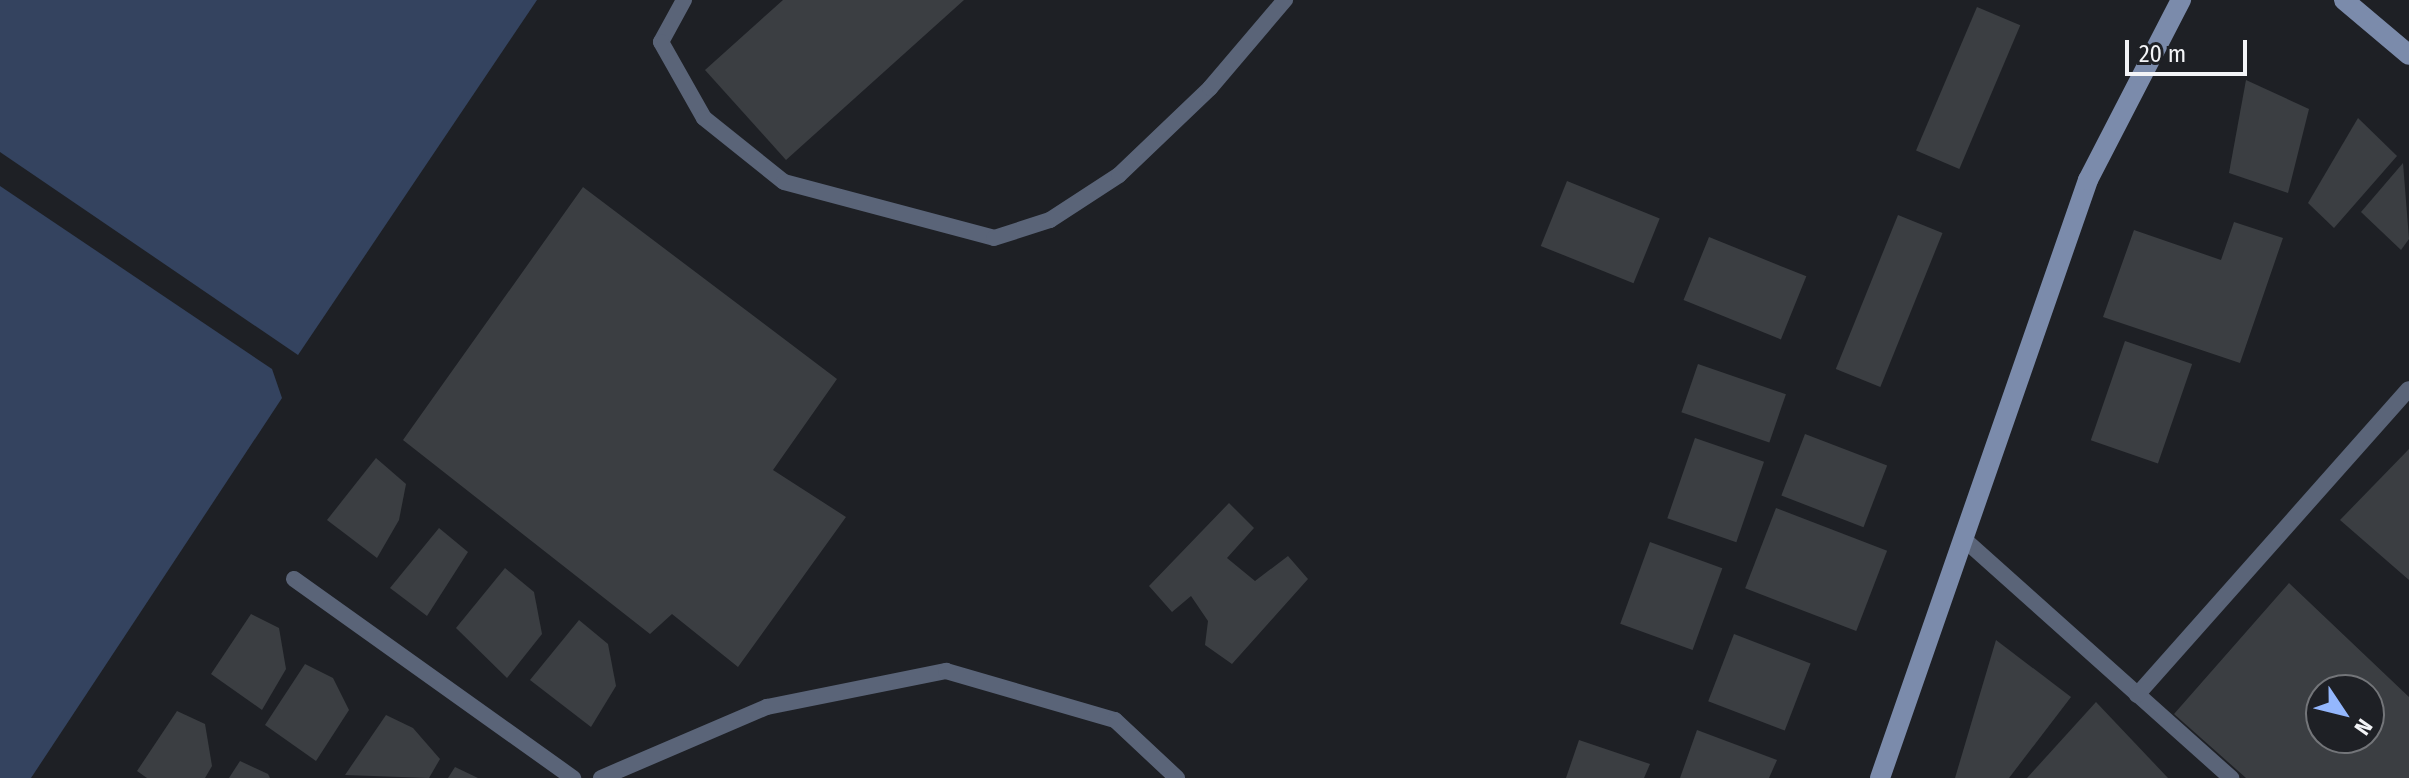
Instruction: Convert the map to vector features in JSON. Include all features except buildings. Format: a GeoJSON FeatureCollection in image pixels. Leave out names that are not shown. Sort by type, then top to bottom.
{"type":"FeatureCollection","features":[{"type":"Feature","properties":{"kind":"street"},"geometry":{"type":"LineString","coordinates":[[1880,778],[1966,541],[2088,180],[2181,0]]}},
{"type":"Feature","properties":{"kind":"street"},"geometry":{"type":"LineString","coordinates":[[2344,0],[2409,55]]}},
{"type":"Feature","properties":{"kind":"lane"},"geometry":{"type":"LineString","coordinates":[[684,0],[661,42],[704,118],[784,182],[994,238],[1050,220],[1119,175],[1210,88],[1285,0]]}},
{"type":"Feature","properties":{"kind":"lane"},"geometry":{"type":"LineString","coordinates":[[2137,695],[2409,389]]}},
{"type":"Feature","properties":{"kind":"lane"},"geometry":{"type":"LineString","coordinates":[[1966,541],[2231,778]]}},
{"type":"Feature","properties":{"kind":"lane"},"geometry":{"type":"LineString","coordinates":[[294,579],[573,778]]}},
{"type":"Feature","properties":{"kind":"lane"},"geometry":{"type":"LineString","coordinates":[[601,778],[767,707],[946,671],[1115,720],[1177,778]]}},
{"type":"Feature","properties":{"kind":"shaded area"},"geometry":{"type":"Polygon","coordinates":[[[0,0],[537,0],[298,355],[0,152],[0,0]]]}},
{"type":"Feature","properties":{"kind":"shaded area"},"geometry":{"type":"Polygon","coordinates":[[[0,186],[272,369],[282,398],[31,778],[0,778],[0,186]]]}}]}
